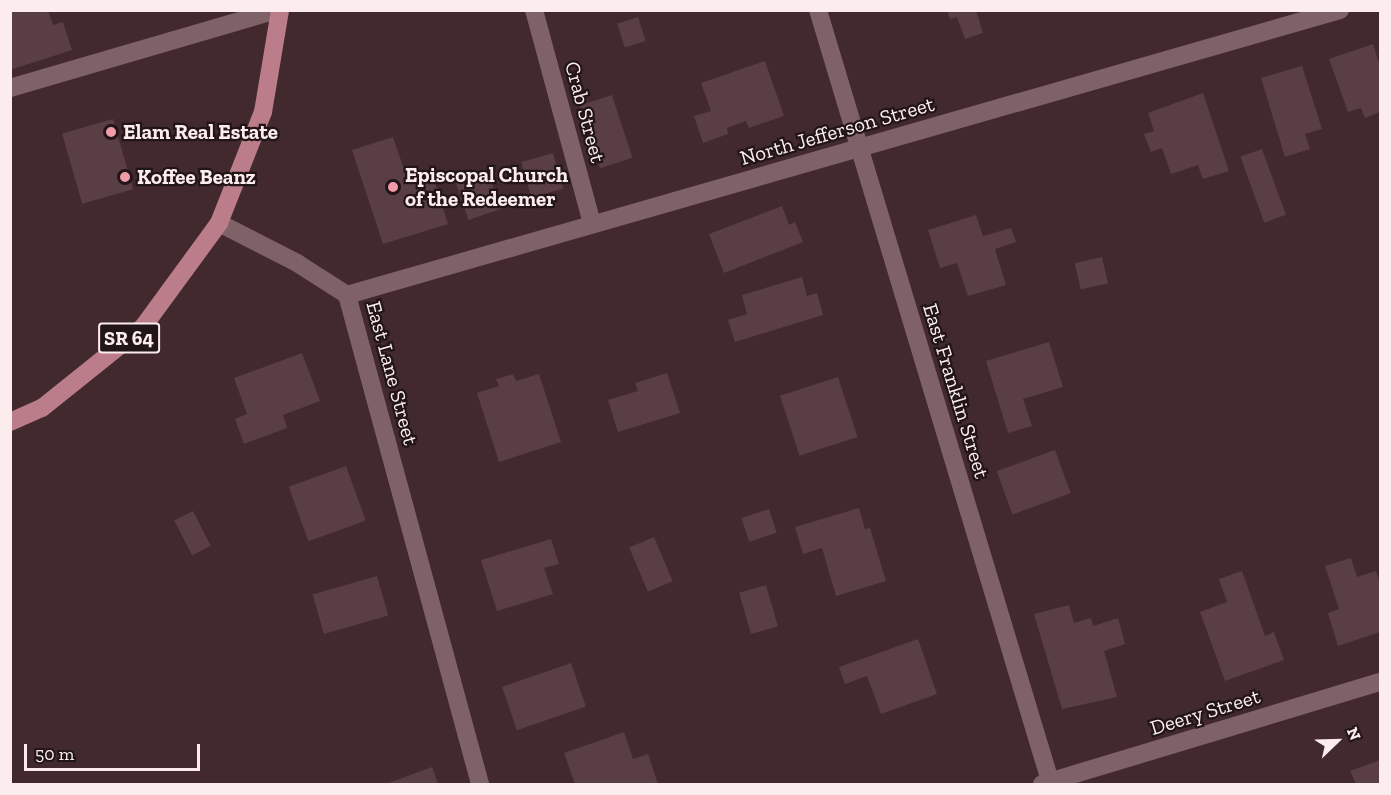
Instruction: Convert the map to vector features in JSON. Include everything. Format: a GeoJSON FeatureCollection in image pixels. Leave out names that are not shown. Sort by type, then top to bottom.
{"type":"FeatureCollection","features":[{"type":"Feature","properties":{"kind":"main road","name":"SR 64"},"geometry":{"type":"LineString","coordinates":[[10,422],[42,408],[144,327],[219,223],[263,112],[278,10]]}},
{"type":"Feature","properties":{"kind":"street"},"geometry":{"type":"LineString","coordinates":[[10,88],[278,10]]}},
{"type":"Feature","properties":{"kind":"street","name":"Crab Street"},"geometry":{"type":"LineString","coordinates":[[534,10],[592,224]]}},
{"type":"Feature","properties":{"kind":"street","name":"East Franklin Street"},"geometry":{"type":"LineString","coordinates":[[818,10],[1047,784]]}},
{"type":"Feature","properties":{"kind":"street","name":"North Jefferson Street"},"geometry":{"type":"LineString","coordinates":[[347,295],[1340,10]]}},
{"type":"Feature","properties":{"kind":"street","name":"East Lane Street"},"geometry":{"type":"LineString","coordinates":[[219,223],[297,264],[347,295],[480,784]]}},
{"type":"Feature","properties":{"kind":"street","name":"Deery Street"},"geometry":{"type":"LineString","coordinates":[[1047,784],[1380,682]]}},
{"type":"Feature","properties":{"kind":"building"},"geometry":{"type":"Polygon","coordinates":[[[10,10],[48,10],[53,25],[63,22],[72,50],[10,70],[10,10]]]}},
{"type":"Feature","properties":{"kind":"building"},"geometry":{"type":"Polygon","coordinates":[[[947,10],[976,10],[983,33],[965,39],[957,17],[950,19],[947,10]]]}},
{"type":"Feature","properties":{"kind":"building"},"geometry":{"type":"Polygon","coordinates":[[[638,17],[646,41],[625,48],[617,24],[638,17]]]}},
{"type":"Feature","properties":{"kind":"building"},"geometry":{"type":"Polygon","coordinates":[[[1373,44],[1380,66],[1380,112],[1365,118],[1361,108],[1348,112],[1329,59],[1373,44]]]}},
{"type":"Feature","properties":{"kind":"building"},"geometry":{"type":"Polygon","coordinates":[[[765,61],[784,116],[749,128],[746,121],[727,128],[728,134],[703,143],[694,116],[711,111],[701,83],[765,61]]]}},
{"type":"Feature","properties":{"kind":"building"},"geometry":{"type":"Polygon","coordinates":[[[1302,66],[1322,129],[1305,134],[1310,149],[1285,157],[1261,78],[1302,66]]]}},
{"type":"Feature","properties":{"kind":"building"},"geometry":{"type":"Polygon","coordinates":[[[1203,93],[1229,171],[1203,179],[1198,165],[1171,174],[1162,148],[1151,152],[1144,134],[1154,131],[1148,113],[1203,93]]]}},
{"type":"Feature","properties":{"kind":"building"},"geometry":{"type":"Polygon","coordinates":[[[612,95],[632,158],[600,168],[580,106],[612,95]]]}},
{"type":"Feature","properties":{"kind":"building"},"geometry":{"type":"Polygon","coordinates":[[[113,119],[133,189],[82,204],[62,134],[113,119]]]}},
{"type":"Feature","properties":{"kind":"building"},"geometry":{"type":"Polygon","coordinates":[[[393,137],[409,184],[433,176],[448,224],[383,244],[352,150],[393,137]]]}},
{"type":"Feature","properties":{"kind":"building"},"geometry":{"type":"Polygon","coordinates":[[[1262,149],[1286,215],[1264,223],[1240,157],[1262,149]]]}},
{"type":"Feature","properties":{"kind":"building"},"geometry":{"type":"Polygon","coordinates":[[[553,153],[563,189],[531,198],[521,162],[553,153]]]}},
{"type":"Feature","properties":{"kind":"building"},"geometry":{"type":"Polygon","coordinates":[[[488,172],[501,209],[469,220],[456,183],[488,172]]]}},
{"type":"Feature","properties":{"kind":"building"},"geometry":{"type":"Polygon","coordinates":[[[782,206],[789,225],[795,222],[803,242],[724,273],[709,234],[782,206]]]}},
{"type":"Feature","properties":{"kind":"building"},"geometry":{"type":"Polygon","coordinates":[[[976,215],[983,236],[1011,228],[1016,242],[995,249],[1006,285],[968,296],[957,263],[940,268],[928,230],[976,215]]]}},
{"type":"Feature","properties":{"kind":"building"},"geometry":{"type":"Polygon","coordinates":[[[1102,257],[1108,283],[1081,290],[1075,263],[1102,257]]]}},
{"type":"Feature","properties":{"kind":"building"},"geometry":{"type":"Polygon","coordinates":[[[802,277],[807,296],[817,293],[823,315],[735,342],[728,320],[747,314],[742,295],[802,277]]]}},
{"type":"Feature","properties":{"kind":"building"},"geometry":{"type":"Polygon","coordinates":[[[1049,342],[1063,387],[1023,399],[1032,426],[1008,433],[986,361],[1049,342]]]}},
{"type":"Feature","properties":{"kind":"building"},"geometry":{"type":"Polygon","coordinates":[[[302,353],[320,401],[283,415],[287,428],[244,444],[235,419],[247,414],[234,378],[302,353]]]}},
{"type":"Feature","properties":{"kind":"building"},"geometry":{"type":"Polygon","coordinates":[[[667,373],[680,413],[618,432],[608,400],[638,391],[635,383],[667,373]]]}},
{"type":"Feature","properties":{"kind":"building"},"geometry":{"type":"Polygon","coordinates":[[[513,374],[516,381],[539,374],[561,442],[499,462],[477,393],[499,386],[496,379],[513,374]]]}},
{"type":"Feature","properties":{"kind":"building"},"geometry":{"type":"Polygon","coordinates":[[[838,377],[857,437],[799,456],[780,396],[838,377]]]}},
{"type":"Feature","properties":{"kind":"building"},"geometry":{"type":"Polygon","coordinates":[[[1055,450],[1071,493],[1012,514],[997,471],[1055,450]]]}},
{"type":"Feature","properties":{"kind":"building"},"geometry":{"type":"Polygon","coordinates":[[[346,466],[366,521],[309,541],[289,487],[346,466]]]}},
{"type":"Feature","properties":{"kind":"building"},"geometry":{"type":"Polygon","coordinates":[[[859,508],[865,529],[870,528],[886,581],[836,596],[822,548],[803,554],[795,527],[859,508]]]}},
{"type":"Feature","properties":{"kind":"building"},"geometry":{"type":"Polygon","coordinates":[[[769,509],[777,533],[749,542],[741,518],[769,509]]]}},
{"type":"Feature","properties":{"kind":"building"},"geometry":{"type":"Polygon","coordinates":[[[193,511],[211,546],[192,555],[174,521],[193,511]]]}},
{"type":"Feature","properties":{"kind":"building"},"geometry":{"type":"Polygon","coordinates":[[[654,537],[673,581],[648,592],[629,548],[654,537]]]}},
{"type":"Feature","properties":{"kind":"building"},"geometry":{"type":"Polygon","coordinates":[[[551,539],[559,564],[544,568],[553,594],[497,611],[481,560],[551,539]]]}},
{"type":"Feature","properties":{"kind":"building"},"geometry":{"type":"Polygon","coordinates":[[[1351,558],[1357,577],[1376,571],[1380,583],[1380,632],[1338,646],[1328,613],[1339,609],[1325,566],[1351,558]]]}},
{"type":"Feature","properties":{"kind":"building"},"geometry":{"type":"Polygon","coordinates":[[[1242,571],[1265,636],[1274,632],[1284,660],[1225,681],[1200,612],[1227,602],[1219,579],[1242,571]]]}},
{"type":"Feature","properties":{"kind":"building"},"geometry":{"type":"Polygon","coordinates":[[[377,576],[388,615],[324,634],[313,594],[377,576]]]}},
{"type":"Feature","properties":{"kind":"building"},"geometry":{"type":"Polygon","coordinates":[[[766,585],[778,626],[751,634],[739,593],[766,585]]]}},
{"type":"Feature","properties":{"kind":"building"},"geometry":{"type":"Polygon","coordinates":[[[1069,605],[1074,623],[1091,618],[1093,626],[1118,618],[1125,644],[1104,651],[1117,697],[1062,709],[1034,614],[1069,605]]]}},
{"type":"Feature","properties":{"kind":"building"},"geometry":{"type":"Polygon","coordinates":[[[918,639],[937,694],[881,714],[867,676],[845,684],[839,667],[918,639]]]}},
{"type":"Feature","properties":{"kind":"building"},"geometry":{"type":"Polygon","coordinates":[[[571,663],[586,706],[517,730],[502,687],[571,663]]]}},
{"type":"Feature","properties":{"kind":"building"},"geometry":{"type":"Polygon","coordinates":[[[624,732],[633,759],[648,754],[658,784],[575,784],[564,753],[624,732]]]}},
{"type":"Feature","properties":{"kind":"building"},"geometry":{"type":"Polygon","coordinates":[[[1380,760],[1380,784],[1356,784],[1350,771],[1380,760]]]}},
{"type":"Feature","properties":{"kind":"building"},"geometry":{"type":"Polygon","coordinates":[[[432,767],[438,784],[386,784],[432,767]]]}},
{"type":"Feature","properties":{"kind":"place","name":"Elam Real Estate"},"geometry":{"type":"Point","coordinates":[111,132]}},
{"type":"Feature","properties":{"kind":"place","name":"Koffee Beanz"},"geometry":{"type":"Point","coordinates":[125,177]}},
{"type":"Feature","properties":{"kind":"place","name":"Episcopal Church of the Redeemer"},"geometry":{"type":"Point","coordinates":[393,187]}}]}
